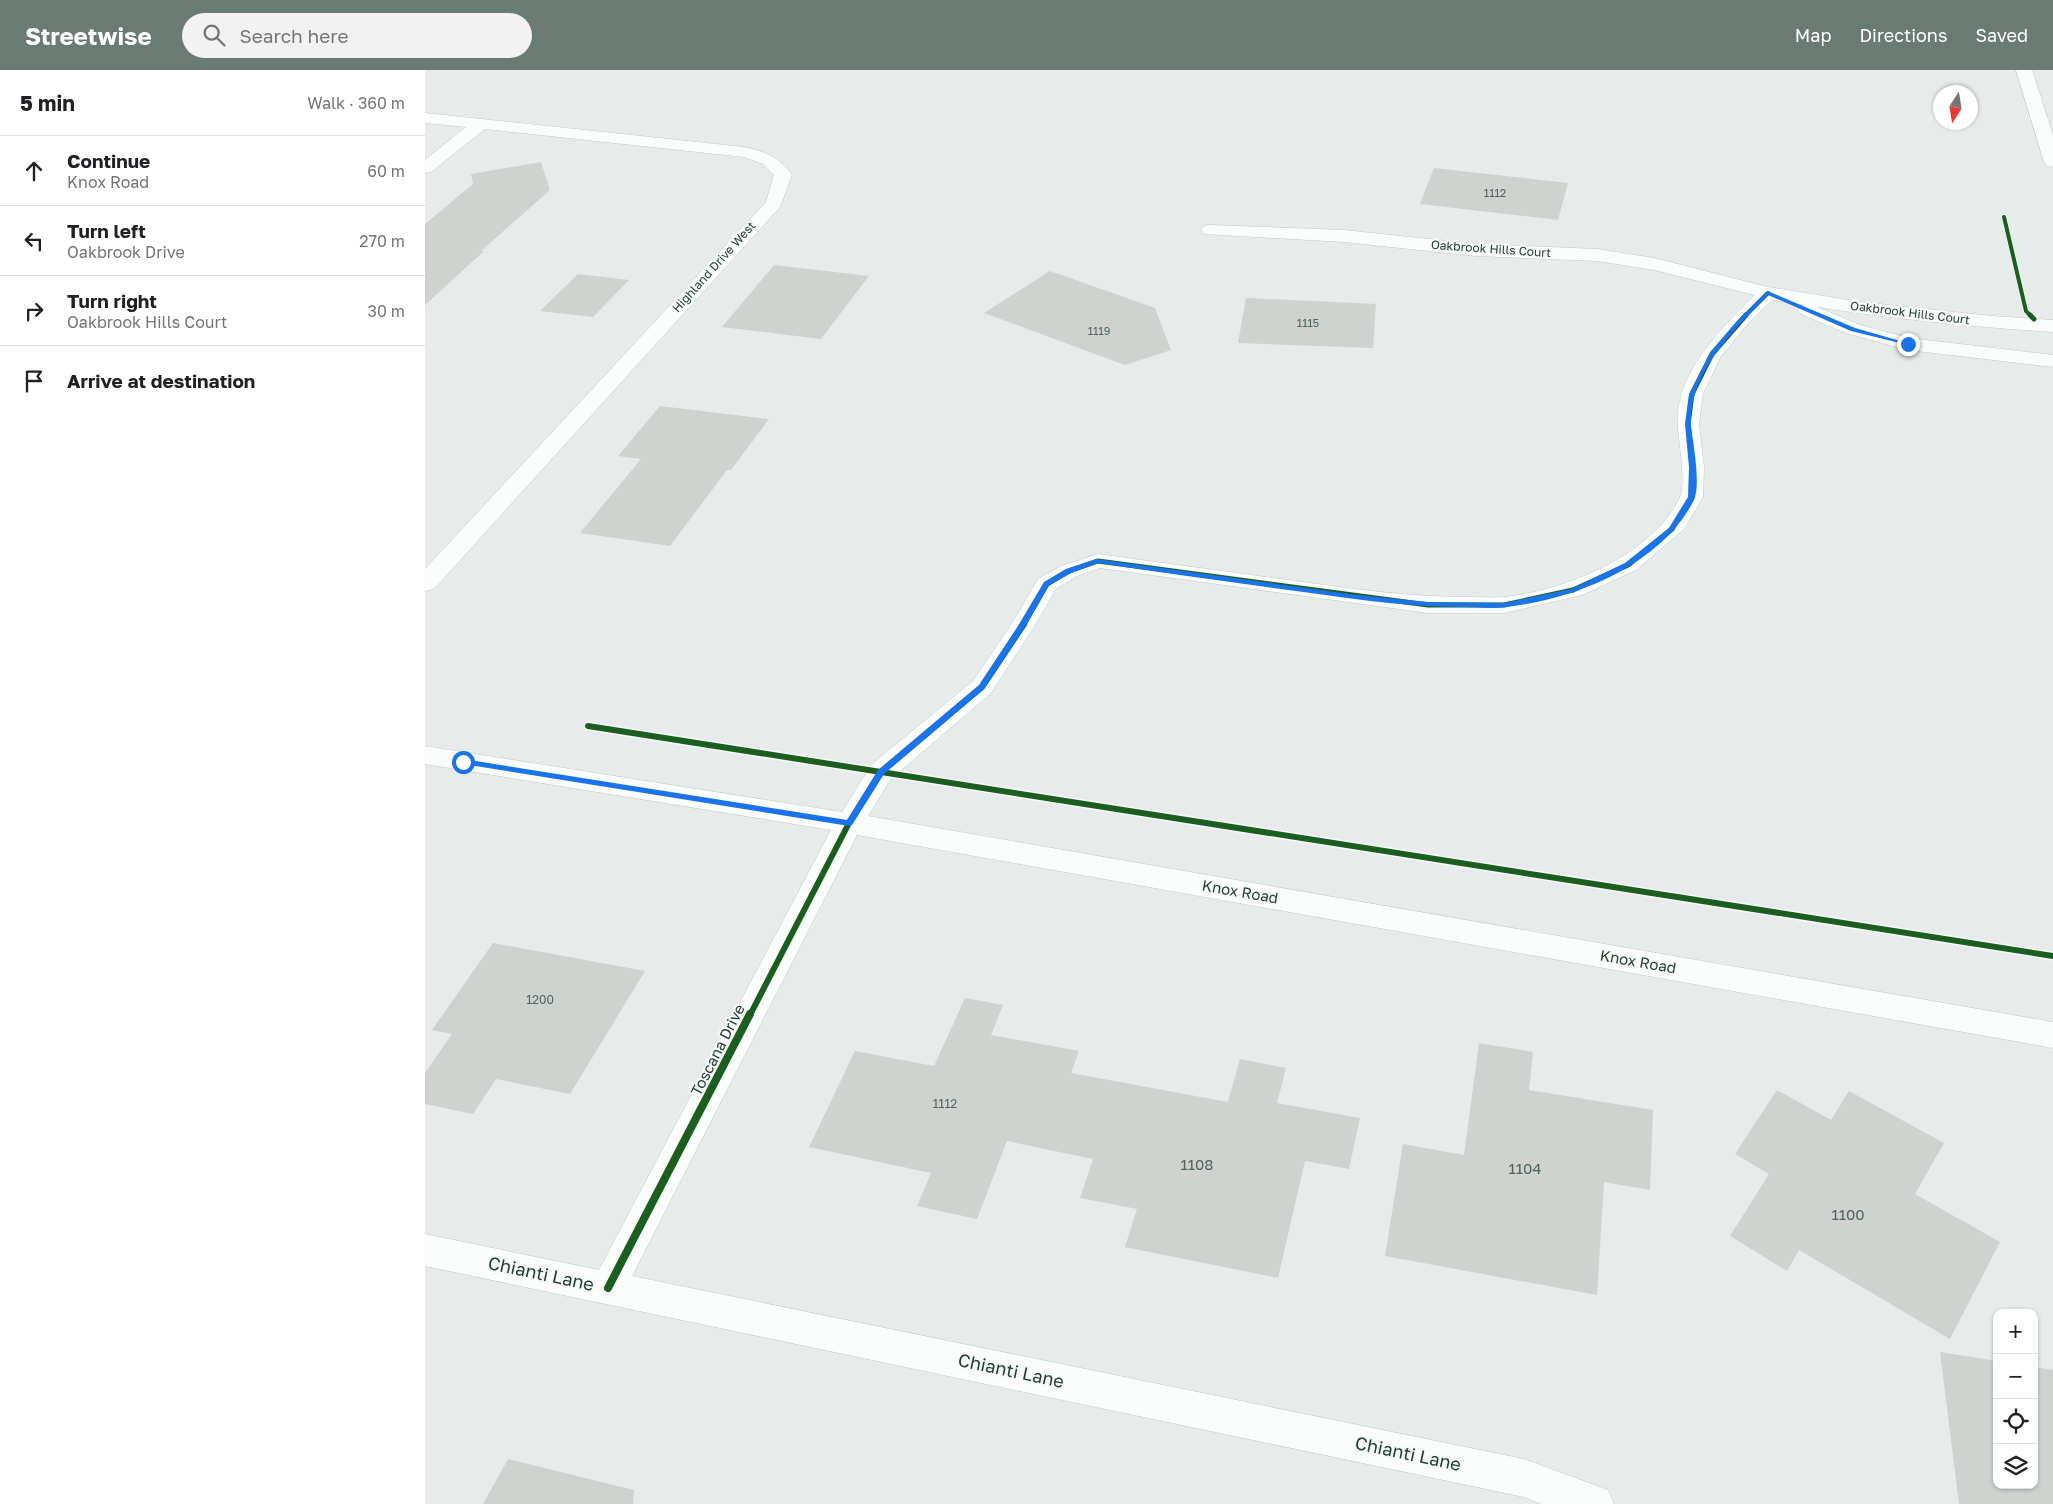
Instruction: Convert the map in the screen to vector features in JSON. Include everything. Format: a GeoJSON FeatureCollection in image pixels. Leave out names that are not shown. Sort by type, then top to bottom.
{"type":"FeatureCollection","features":[{"type":"Feature","properties":{"kind":"street"},"geometry":{"type":"LineString","coordinates":[[2024,70],[2053,162]]}},
{"type":"Feature","properties":{"kind":"street"},"geometry":{"type":"LineString","coordinates":[[425,118],[481,124]]}},
{"type":"Feature","properties":{"kind":"street"},"geometry":{"type":"LineString","coordinates":[[425,168],[481,124]]}},
{"type":"Feature","properties":{"kind":"street","name":"Highland Drive West"},"geometry":{"type":"LineString","coordinates":[[425,584],[774,203],[783,176],[775,163],[756,154],[715,148],[481,124]]}},
{"type":"Feature","properties":{"kind":"street","name":"Oakbrook Hills Court"},"geometry":{"type":"LineString","coordinates":[[1210,230],[1344,236],[1476,250],[1597,255],[1654,264],[1768,293],[1861,308],[1992,322],[2053,326]]}},
{"type":"Feature","properties":{"kind":"street","name":"Oakbrook Hills Court"},"geometry":{"type":"LineString","coordinates":[[1768,293],[1853,330],[1908,344],[2053,361]]}},
{"type":"Feature","properties":{"kind":"street","name":"Toscana Drive"},"geometry":{"type":"LineString","coordinates":[[608,1288],[849,823],[881,772],[982,687],[1022,627],[1047,584],[1069,571],[1098,561],[1357,598],[1428,605],[1504,605],[1573,590],[1628,565],[1671,529],[1692,497],[1693,467],[1688,424],[1692,394],[1712,354],[1738,323],[1768,293]]}},
{"type":"Feature","properties":{"kind":"street","name":"Knox Road"},"geometry":{"type":"LineString","coordinates":[[425,755],[849,823],[2053,1036]]}},
{"type":"Feature","properties":{"kind":"street","name":"Chianti Lane"},"geometry":{"type":"LineString","coordinates":[[425,1250],[1524,1478],[1594,1504]]}},
{"type":"Feature","properties":{"kind":"building"},"geometry":{"type":"Polygon","coordinates":[[[541,162],[550,190],[481,251],[484,251],[425,305],[425,224],[473,184],[471,174],[541,162]]]}},
{"type":"Feature","properties":{"kind":"building"},"geometry":{"type":"Polygon","coordinates":[[[1434,168],[1568,183],[1558,220],[1420,204],[1434,168]]]}},
{"type":"Feature","properties":{"kind":"building"},"geometry":{"type":"Polygon","coordinates":[[[774,265],[869,276],[821,339],[722,327],[774,265]]]}},
{"type":"Feature","properties":{"kind":"building"},"geometry":{"type":"Polygon","coordinates":[[[1050,271],[1155,308],[1171,350],[1125,365],[984,313],[1050,271]]]}},
{"type":"Feature","properties":{"kind":"building"},"geometry":{"type":"Polygon","coordinates":[[[578,274],[629,280],[593,317],[540,311],[578,274]]]}},
{"type":"Feature","properties":{"kind":"building"},"geometry":{"type":"Polygon","coordinates":[[[1246,298],[1376,304],[1373,348],[1238,343],[1246,298]]]}},
{"type":"Feature","properties":{"kind":"building"},"geometry":{"type":"Polygon","coordinates":[[[660,406],[769,419],[731,470],[727,470],[670,546],[580,533],[641,459],[618,456],[660,406]]]}},
{"type":"Feature","properties":{"kind":"building"},"geometry":{"type":"Polygon","coordinates":[[[493,943],[645,971],[570,1094],[496,1079],[473,1114],[425,1104],[425,1073],[452,1034],[432,1030],[493,943]]]}},
{"type":"Feature","properties":{"kind":"building"},"geometry":{"type":"Polygon","coordinates":[[[965,998],[1003,1005],[991,1035],[1079,1051],[1071,1073],[1228,1102],[1240,1059],[1286,1068],[1277,1103],[1360,1118],[1349,1169],[1305,1161],[1278,1278],[1125,1247],[1137,1209],[1080,1198],[1093,1159],[1007,1141],[977,1219],[917,1206],[931,1173],[809,1147],[855,1051],[934,1066],[965,998]]]}},
{"type":"Feature","properties":{"kind":"building"},"geometry":{"type":"Polygon","coordinates":[[[1479,1043],[1533,1052],[1529,1090],[1653,1110],[1650,1190],[1604,1182],[1597,1295],[1385,1256],[1403,1144],[1464,1155],[1479,1043]]]}},
{"type":"Feature","properties":{"kind":"building"},"geometry":{"type":"Polygon","coordinates":[[[1777,1090],[1831,1120],[1849,1091],[1944,1143],[1915,1194],[2000,1242],[1950,1339],[1799,1250],[1787,1271],[1730,1236],[1769,1174],[1735,1154],[1777,1090]]]}},
{"type":"Feature","properties":{"kind":"building"},"geometry":{"type":"Polygon","coordinates":[[[1940,1352],[1993,1360],[1993,1489],[2038,1489],[2038,1368],[2053,1370],[2053,1504],[1959,1504],[1940,1352]]]}},
{"type":"Feature","properties":{"kind":"building"},"geometry":{"type":"Polygon","coordinates":[[[508,1459],[634,1490],[633,1504],[483,1504],[508,1459]]]}},
{"type":"Feature","properties":{"kind":"cycle path"},"geometry":{"type":"LineString","coordinates":[[2004,217],[2026,311],[2034,319]]}},
{"type":"Feature","properties":{"kind":"cycle path"},"geometry":{"type":"LineString","coordinates":[[608,1288],[849,823],[881,772],[982,687],[1022,627],[1047,584],[1069,571],[1098,561],[1428,605],[1504,605],[1573,590],[1628,565],[1672,529],[1692,497],[1693,467],[1688,424],[1692,394],[1712,354],[1738,323],[1768,293]]}},
{"type":"Feature","properties":{"kind":"cycle path"},"geometry":{"type":"LineString","coordinates":[[588,726],[2053,956]]}},
{"type":"Feature","properties":{"kind":"route"},"geometry":{"type":"LineString","coordinates":[[463,762],[849,823],[881,772],[982,687],[1022,627],[1047,584],[1069,571],[1098,561],[1130,564],[1357,598],[1428,605],[1504,605],[1573,590],[1628,565],[1671,529],[1692,497],[1693,467],[1688,424],[1692,394],[1712,354],[1738,323],[1768,293],[1853,330],[1908,344]]}}]}
